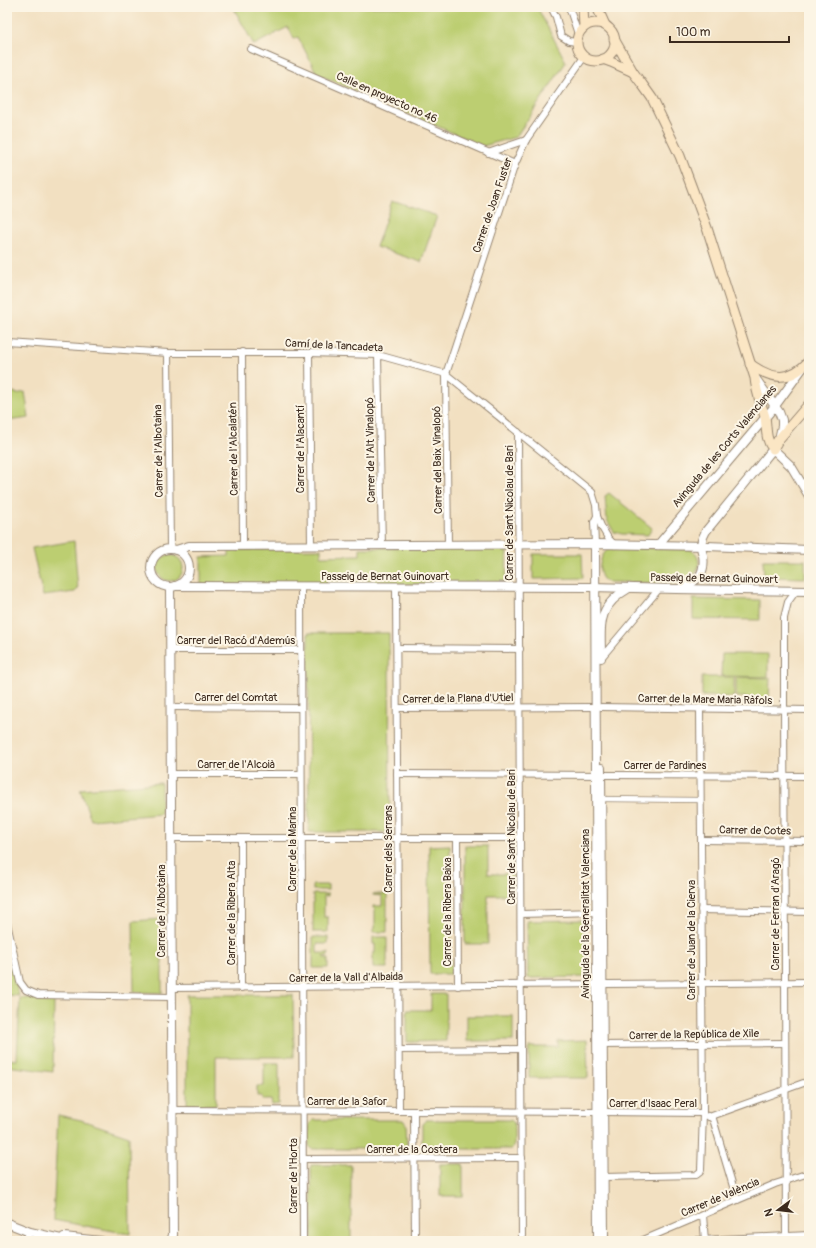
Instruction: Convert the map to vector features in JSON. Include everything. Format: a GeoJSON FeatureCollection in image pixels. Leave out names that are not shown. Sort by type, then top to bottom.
{"type":"FeatureCollection","features":[{"type":"Feature","properties":{"kind":"main road"},"geometry":{"type":"LineString","coordinates":[[583,7],[584,26],[577,38],[580,53],[584,57],[596,61],[608,56],[614,45],[613,33],[605,25],[597,7]]}},
{"type":"Feature","properties":{"kind":"main road"},"geometry":{"type":"LineString","coordinates":[[584,26],[594,22],[605,25]]}},
{"type":"Feature","properties":{"kind":"main road"},"geometry":{"type":"LineString","coordinates":[[614,39],[633,72],[652,98],[680,156],[707,228],[755,378],[756,390],[765,418],[768,440],[773,449]]}},
{"type":"Feature","properties":{"kind":"main road"},"geometry":{"type":"LineString","coordinates":[[603,59],[633,72]]}},
{"type":"Feature","properties":{"kind":"main road","name":"Avinguda de les Corts Valencianes"},"geometry":{"type":"LineString","coordinates":[[802,369],[809,361]]}},
{"type":"Feature","properties":{"kind":"main road"},"geometry":{"type":"LineString","coordinates":[[750,364],[765,374],[781,377],[791,375],[802,369]]}},
{"type":"Feature","properties":{"kind":"main road"},"geometry":{"type":"LineString","coordinates":[[773,449],[778,440],[809,404]]}},
{"type":"Feature","properties":{"kind":"street"},"geometry":{"type":"LineString","coordinates":[[550,7],[556,17],[561,36],[569,40],[577,38],[569,7]]}},
{"type":"Feature","properties":{"kind":"street","name":"Calle en proyecto nº 46"},"geometry":{"type":"LineString","coordinates":[[251,49],[515,164]]}},
{"type":"Feature","properties":{"kind":"street","name":"Carrer de Joan Fuster"},"geometry":{"type":"LineString","coordinates":[[446,374],[515,164],[526,140],[584,57]]}},
{"type":"Feature","properties":{"kind":"street"},"geometry":{"type":"LineString","coordinates":[[488,153],[526,140]]}},
{"type":"Feature","properties":{"kind":"street","name":"Camí de la Tancadeta"},"geometry":{"type":"LineString","coordinates":[[7,342],[168,353],[309,352],[378,355],[446,374],[592,492],[596,505],[597,516],[601,526],[608,538],[615,544]]}},
{"type":"Feature","properties":{"kind":"street","name":"Carrer de l'Alcalatén"},"geometry":{"type":"LineString","coordinates":[[242,352],[244,546]]}},
{"type":"Feature","properties":{"kind":"street","name":"Carrer de l'Alacantí"},"geometry":{"type":"LineString","coordinates":[[309,352],[310,546]]}},
{"type":"Feature","properties":{"kind":"street","name":"Carrer de l'Albotaina"},"geometry":{"type":"LineString","coordinates":[[168,353],[173,550]]}},
{"type":"Feature","properties":{"kind":"street","name":"Carrer de l'Alt Vinalopó"},"geometry":{"type":"LineString","coordinates":[[378,355],[382,545]]}},
{"type":"Feature","properties":{"kind":"street","name":"Avinguda de les Corts Valencianes"},"geometry":{"type":"LineString","coordinates":[[658,545],[775,406],[802,369]]}},
{"type":"Feature","properties":{"kind":"street","name":"Carrer del Baix Vinalopó"},"geometry":{"type":"LineString","coordinates":[[446,374],[448,545]]}},
{"type":"Feature","properties":{"kind":"street"},"geometry":{"type":"LineString","coordinates":[[755,378],[767,397],[775,406],[782,420],[778,440]]}},
{"type":"Feature","properties":{"kind":"street","name":"Carrer de Sant Nicolau de Bari"},"geometry":{"type":"LineString","coordinates":[[518,432],[520,587],[522,1241]]}},
{"type":"Feature","properties":{"kind":"street"},"geometry":{"type":"LineString","coordinates":[[676,589],[696,581],[701,575],[704,563],[700,546],[706,531],[773,449],[792,466],[809,496]]}},
{"type":"Feature","properties":{"kind":"street"},"geometry":{"type":"LineString","coordinates":[[801,482],[809,504]]}},
{"type":"Feature","properties":{"kind":"street","name":"Camí de la Tancadeta"},"geometry":{"type":"LineString","coordinates":[[595,544],[594,522],[597,516]]}},
{"type":"Feature","properties":{"kind":"street"},"geometry":{"type":"LineString","coordinates":[[595,544],[595,587]]}},
{"type":"Feature","properties":{"kind":"street"},"geometry":{"type":"LineString","coordinates":[[173,550],[186,557],[189,569],[185,580],[172,586],[162,585],[155,580],[151,568],[155,556],[162,551],[189,546],[615,544],[809,550]]}},
{"type":"Feature","properties":{"kind":"street","name":"Carrer de l'Albotaina"},"geometry":{"type":"LineString","coordinates":[[172,586],[171,838],[173,1239]]}},
{"type":"Feature","properties":{"kind":"street","name":"Passeig de Bernat Guinovart"},"geometry":{"type":"LineString","coordinates":[[172,586],[595,587],[809,591]]}},
{"type":"Feature","properties":{"kind":"street","name":"Carrer de la Marina"},"geometry":{"type":"LineString","coordinates":[[301,587],[303,1111]]}},
{"type":"Feature","properties":{"kind":"street","name":"Carrer dels Serrans"},"geometry":{"type":"LineString","coordinates":[[396,587],[399,1111]]}},
{"type":"Feature","properties":{"kind":"street","name":"Avinguda de la Generalitat Valenciana"},"geometry":{"type":"LineString","coordinates":[[595,587],[599,774],[596,912],[603,1045],[600,1112],[604,1177],[604,1241]]}},
{"type":"Feature","properties":{"kind":"street","name":"Avinguda de la Generalitat Valenciana"},"geometry":{"type":"LineString","coordinates":[[598,707],[601,658],[601,622],[604,612],[615,596],[629,588]]}},
{"type":"Feature","properties":{"kind":"street"},"geometry":{"type":"LineString","coordinates":[[601,658],[659,589]]}},
{"type":"Feature","properties":{"kind":"street","name":"Carrer de Ferran d'Aragó"},"geometry":{"type":"LineString","coordinates":[[786,1239],[784,618],[788,602],[796,591]]}},
{"type":"Feature","properties":{"kind":"street"},"geometry":{"type":"LineString","coordinates":[[397,648],[520,649]]}},
{"type":"Feature","properties":{"kind":"street","name":"Carrer del Racó d'Ademús"},"geometry":{"type":"LineString","coordinates":[[171,650],[301,650]]}},
{"type":"Feature","properties":{"kind":"street","name":"Carrer del Comtat"},"geometry":{"type":"LineString","coordinates":[[171,707],[301,708]]}},
{"type":"Feature","properties":{"kind":"street","name":"Carrer de la Mare Maria Ràfols"},"geometry":{"type":"LineString","coordinates":[[520,707],[809,710]]}},
{"type":"Feature","properties":{"kind":"street","name":"Carrer de la Plana d'Utiel"},"geometry":{"type":"LineString","coordinates":[[397,708],[520,707]]}},
{"type":"Feature","properties":{"kind":"street","name":"Carrer de Juan de la Cierva"},"geometry":{"type":"LineString","coordinates":[[604,1177],[696,1175],[700,1172],[706,1115],[702,1044],[700,708]]}},
{"type":"Feature","properties":{"kind":"street","name":"Carrer de l'Alcoià"},"geometry":{"type":"LineString","coordinates":[[171,774],[301,774]]}},
{"type":"Feature","properties":{"kind":"street","name":"Carrer de Pardines"},"geometry":{"type":"LineString","coordinates":[[397,774],[809,776]]}},
{"type":"Feature","properties":{"kind":"street","name":"Avinguda de la Generalitat Valenciana"},"geometry":{"type":"LineString","coordinates":[[598,1241],[601,799],[599,774]]}},
{"type":"Feature","properties":{"kind":"street"},"geometry":{"type":"LineString","coordinates":[[601,799],[700,800]]}},
{"type":"Feature","properties":{"kind":"street"},"geometry":{"type":"LineString","coordinates":[[171,838],[520,838]]}},
{"type":"Feature","properties":{"kind":"street","name":"Carrer de la Ribera Alta"},"geometry":{"type":"LineString","coordinates":[[241,838],[241,988]]}},
{"type":"Feature","properties":{"kind":"street","name":"Carrer de la Ribera Baixa"},"geometry":{"type":"LineString","coordinates":[[457,838],[458,986]]}},
{"type":"Feature","properties":{"kind":"street","name":"Carrer de Cotes"},"geometry":{"type":"LineString","coordinates":[[701,840],[809,841]]}},
{"type":"Feature","properties":{"kind":"street"},"geometry":{"type":"LineString","coordinates":[[701,910],[809,912]]}},
{"type":"Feature","properties":{"kind":"street"},"geometry":{"type":"LineString","coordinates":[[521,914],[596,912]]}},
{"type":"Feature","properties":{"kind":"street","name":"Carrer de la Vall d'Albaida"},"geometry":{"type":"LineString","coordinates":[[7,923],[20,982],[26,990],[38,995],[172,992],[241,988],[809,982]]}},
{"type":"Feature","properties":{"kind":"street","name":"Carrer de la República de Xile"},"geometry":{"type":"LineString","coordinates":[[603,1045],[785,1043]]}},
{"type":"Feature","properties":{"kind":"street"},"geometry":{"type":"LineString","coordinates":[[399,1050],[521,1049]]}},
{"type":"Feature","properties":{"kind":"street","name":"Carrer d'Isaac Peral"},"geometry":{"type":"LineString","coordinates":[[522,1112],[600,1112],[706,1115],[809,1081]]}},
{"type":"Feature","properties":{"kind":"street","name":"Carrer de la Safor"},"geometry":{"type":"LineString","coordinates":[[172,1110],[522,1112]]}},
{"type":"Feature","properties":{"kind":"street","name":"Carrer de l'Horta"},"geometry":{"type":"LineString","coordinates":[[303,1111],[303,1241]]}},
{"type":"Feature","properties":{"kind":"street"},"geometry":{"type":"LineString","coordinates":[[414,1111],[415,1241]]}},
{"type":"Feature","properties":{"kind":"street"},"geometry":{"type":"LineString","coordinates":[[706,1115],[713,1119],[737,1200]]}},
{"type":"Feature","properties":{"kind":"street","name":"Carrer de la Costera"},"geometry":{"type":"LineString","coordinates":[[303,1159],[522,1158]]}},
{"type":"Feature","properties":{"kind":"street","name":"Carrer de València"},"geometry":{"type":"LineString","coordinates":[[641,1241],[737,1200],[809,1172]]}},
{"type":"Feature","properties":{"kind":"street"},"geometry":{"type":"LineString","coordinates":[[703,1215],[705,1241]]}},
{"type":"Feature","properties":{"kind":"street"},"geometry":{"type":"LineString","coordinates":[[7,1224],[30,1232],[70,1241]]}},
{"type":"Feature","properties":{"kind":"street"},"geometry":{"type":"LineString","coordinates":[[25,1241],[30,1232]]}},
{"type":"Feature","properties":{"kind":"street"},"geometry":{"type":"LineString","coordinates":[[681,1241],[786,1239],[809,1235]]}},
{"type":"Feature","properties":{"kind":"street"},"geometry":{"type":"LineString","coordinates":[[51,1236],[101,1241]]}},
{"type":"Feature","properties":{"kind":"green space"},"geometry":{"type":"Polygon","coordinates":[[[233,7],[537,7],[566,62],[516,137],[483,146],[317,74],[298,37],[294,39],[288,27],[254,45],[233,7]]]}},
{"type":"Feature","properties":{"kind":"green space"},"geometry":{"type":"Polygon","coordinates":[[[392,201],[437,216],[421,262],[376,247],[392,201]]]}},
{"type":"Feature","properties":{"kind":"green space"},"geometry":{"type":"Polygon","coordinates":[[[15,392],[16,394],[25,392],[29,418],[7,421],[7,394],[15,392]]]}},
{"type":"Feature","properties":{"kind":"green space"},"geometry":{"type":"Polygon","coordinates":[[[609,493],[652,528],[648,535],[622,534],[614,532],[607,520],[605,496],[609,493]]]}},
{"type":"Feature","properties":{"kind":"green space"},"geometry":{"type":"Polygon","coordinates":[[[74,541],[78,589],[75,592],[43,596],[32,548],[74,541]]]}},
{"type":"Feature","properties":{"kind":"green space"},"geometry":{"type":"Polygon","coordinates":[[[507,547],[506,584],[201,585],[201,557],[229,556],[229,550],[321,549],[321,556],[360,555],[360,548],[507,547]]]}},
{"type":"Feature","properties":{"kind":"green space"},"geometry":{"type":"Polygon","coordinates":[[[611,548],[690,549],[698,558],[698,569],[691,578],[680,583],[607,582],[601,575],[600,564],[604,554],[611,548]]]}},
{"type":"Feature","properties":{"kind":"green space"},"geometry":{"type":"Polygon","coordinates":[[[533,554],[582,554],[583,578],[533,579],[533,554]]]}},
{"type":"Feature","properties":{"kind":"green space"},"geometry":{"type":"Polygon","coordinates":[[[170,555],[179,559],[183,568],[179,577],[170,581],[161,577],[157,568],[161,559],[170,555]]]}},
{"type":"Feature","properties":{"kind":"green space"},"geometry":{"type":"Polygon","coordinates":[[[763,560],[805,560],[805,578],[764,577],[763,560]]]}},
{"type":"Feature","properties":{"kind":"green space"},"geometry":{"type":"Polygon","coordinates":[[[693,599],[760,600],[760,620],[693,619],[693,599]]]}},
{"type":"Feature","properties":{"kind":"green space"},"geometry":{"type":"Polygon","coordinates":[[[308,633],[389,633],[390,832],[309,832],[308,633]]]}},
{"type":"Feature","properties":{"kind":"green space"},"geometry":{"type":"Polygon","coordinates":[[[722,654],[768,654],[768,677],[721,676],[722,654]]]}},
{"type":"Feature","properties":{"kind":"green space"},"geometry":{"type":"Polygon","coordinates":[[[702,677],[734,677],[734,697],[702,696],[702,677]]]}},
{"type":"Feature","properties":{"kind":"green space"},"geometry":{"type":"Polygon","coordinates":[[[736,677],[770,678],[769,698],[736,697],[736,677]]]}},
{"type":"Feature","properties":{"kind":"green space"},"geometry":{"type":"Polygon","coordinates":[[[161,783],[161,814],[91,820],[80,789],[161,783]]]}},
{"type":"Feature","properties":{"kind":"green space"},"geometry":{"type":"Polygon","coordinates":[[[450,845],[451,974],[430,974],[429,846],[450,845]]]}},
{"type":"Feature","properties":{"kind":"green space"},"geometry":{"type":"Polygon","coordinates":[[[465,846],[488,846],[488,874],[512,874],[512,895],[488,895],[488,944],[465,944],[465,846]]]}},
{"type":"Feature","properties":{"kind":"green space"},"geometry":{"type":"Polygon","coordinates":[[[313,885],[328,885],[328,890],[313,890],[313,885]]]}},
{"type":"Feature","properties":{"kind":"green space"},"geometry":{"type":"Polygon","coordinates":[[[313,894],[328,894],[328,896],[324,896],[324,917],[328,917],[328,932],[313,932],[313,894]]]}},
{"type":"Feature","properties":{"kind":"green space"},"geometry":{"type":"Polygon","coordinates":[[[373,894],[387,894],[387,932],[373,932],[373,929],[375,929],[375,908],[373,908],[373,906],[382,906],[382,896],[373,894]]]}},
{"type":"Feature","properties":{"kind":"green space"},"geometry":{"type":"Polygon","coordinates":[[[162,919],[162,993],[134,992],[133,921],[162,919]]]}},
{"type":"Feature","properties":{"kind":"green space"},"geometry":{"type":"Polygon","coordinates":[[[586,920],[586,977],[528,978],[527,921],[586,920]]]}},
{"type":"Feature","properties":{"kind":"green space"},"geometry":{"type":"Polygon","coordinates":[[[313,937],[328,937],[328,944],[317,944],[317,953],[329,953],[328,956],[324,956],[324,958],[328,958],[328,968],[313,968],[313,937]]]}},
{"type":"Feature","properties":{"kind":"green space"},"geometry":{"type":"Polygon","coordinates":[[[373,937],[387,937],[387,968],[373,968],[373,953],[375,953],[375,944],[373,944],[373,937]]]}},
{"type":"Feature","properties":{"kind":"green space"},"geometry":{"type":"Polygon","coordinates":[[[7,942],[19,996],[7,995],[7,942]]]}},
{"type":"Feature","properties":{"kind":"green space"},"geometry":{"type":"Polygon","coordinates":[[[431,994],[446,994],[446,1041],[407,1042],[407,1010],[431,1010],[431,994]]]}},
{"type":"Feature","properties":{"kind":"green space"},"geometry":{"type":"Polygon","coordinates":[[[187,995],[293,995],[294,1057],[216,1057],[216,1105],[187,1105],[187,995]]]}},
{"type":"Feature","properties":{"kind":"green space"},"geometry":{"type":"Polygon","coordinates":[[[20,998],[54,999],[53,1072],[7,1066],[7,1059],[17,1060],[20,998]]]}},
{"type":"Feature","properties":{"kind":"green space"},"geometry":{"type":"Polygon","coordinates":[[[467,1016],[513,1016],[513,1041],[467,1041],[467,1016]]]}},
{"type":"Feature","properties":{"kind":"green space"},"geometry":{"type":"Polygon","coordinates":[[[587,1040],[588,1078],[529,1078],[529,1047],[558,1047],[558,1041],[587,1040]]]}},
{"type":"Feature","properties":{"kind":"green space"},"geometry":{"type":"Polygon","coordinates":[[[264,1063],[279,1063],[279,1104],[272,1105],[271,1100],[262,1100],[262,1096],[257,1096],[257,1086],[264,1086],[264,1063]]]}},
{"type":"Feature","properties":{"kind":"green space"},"geometry":{"type":"Polygon","coordinates":[[[58,1115],[81,1120],[129,1136],[130,1234],[53,1220],[58,1115]]]}},
{"type":"Feature","properties":{"kind":"green space"},"geometry":{"type":"Polygon","coordinates":[[[313,1120],[403,1120],[406,1124],[407,1146],[403,1149],[312,1149],[309,1146],[309,1124],[313,1120]]]}},
{"type":"Feature","properties":{"kind":"green space"},"geometry":{"type":"Polygon","coordinates":[[[426,1120],[511,1120],[514,1123],[514,1145],[511,1149],[424,1149],[422,1146],[422,1124],[426,1120]]]}},
{"type":"Feature","properties":{"kind":"green space"},"geometry":{"type":"Polygon","coordinates":[[[440,1164],[463,1164],[463,1196],[440,1196],[440,1164]]]}},
{"type":"Feature","properties":{"kind":"green space"},"geometry":{"type":"Polygon","coordinates":[[[311,1165],[351,1165],[351,1241],[312,1241],[311,1165]]]}}]}
